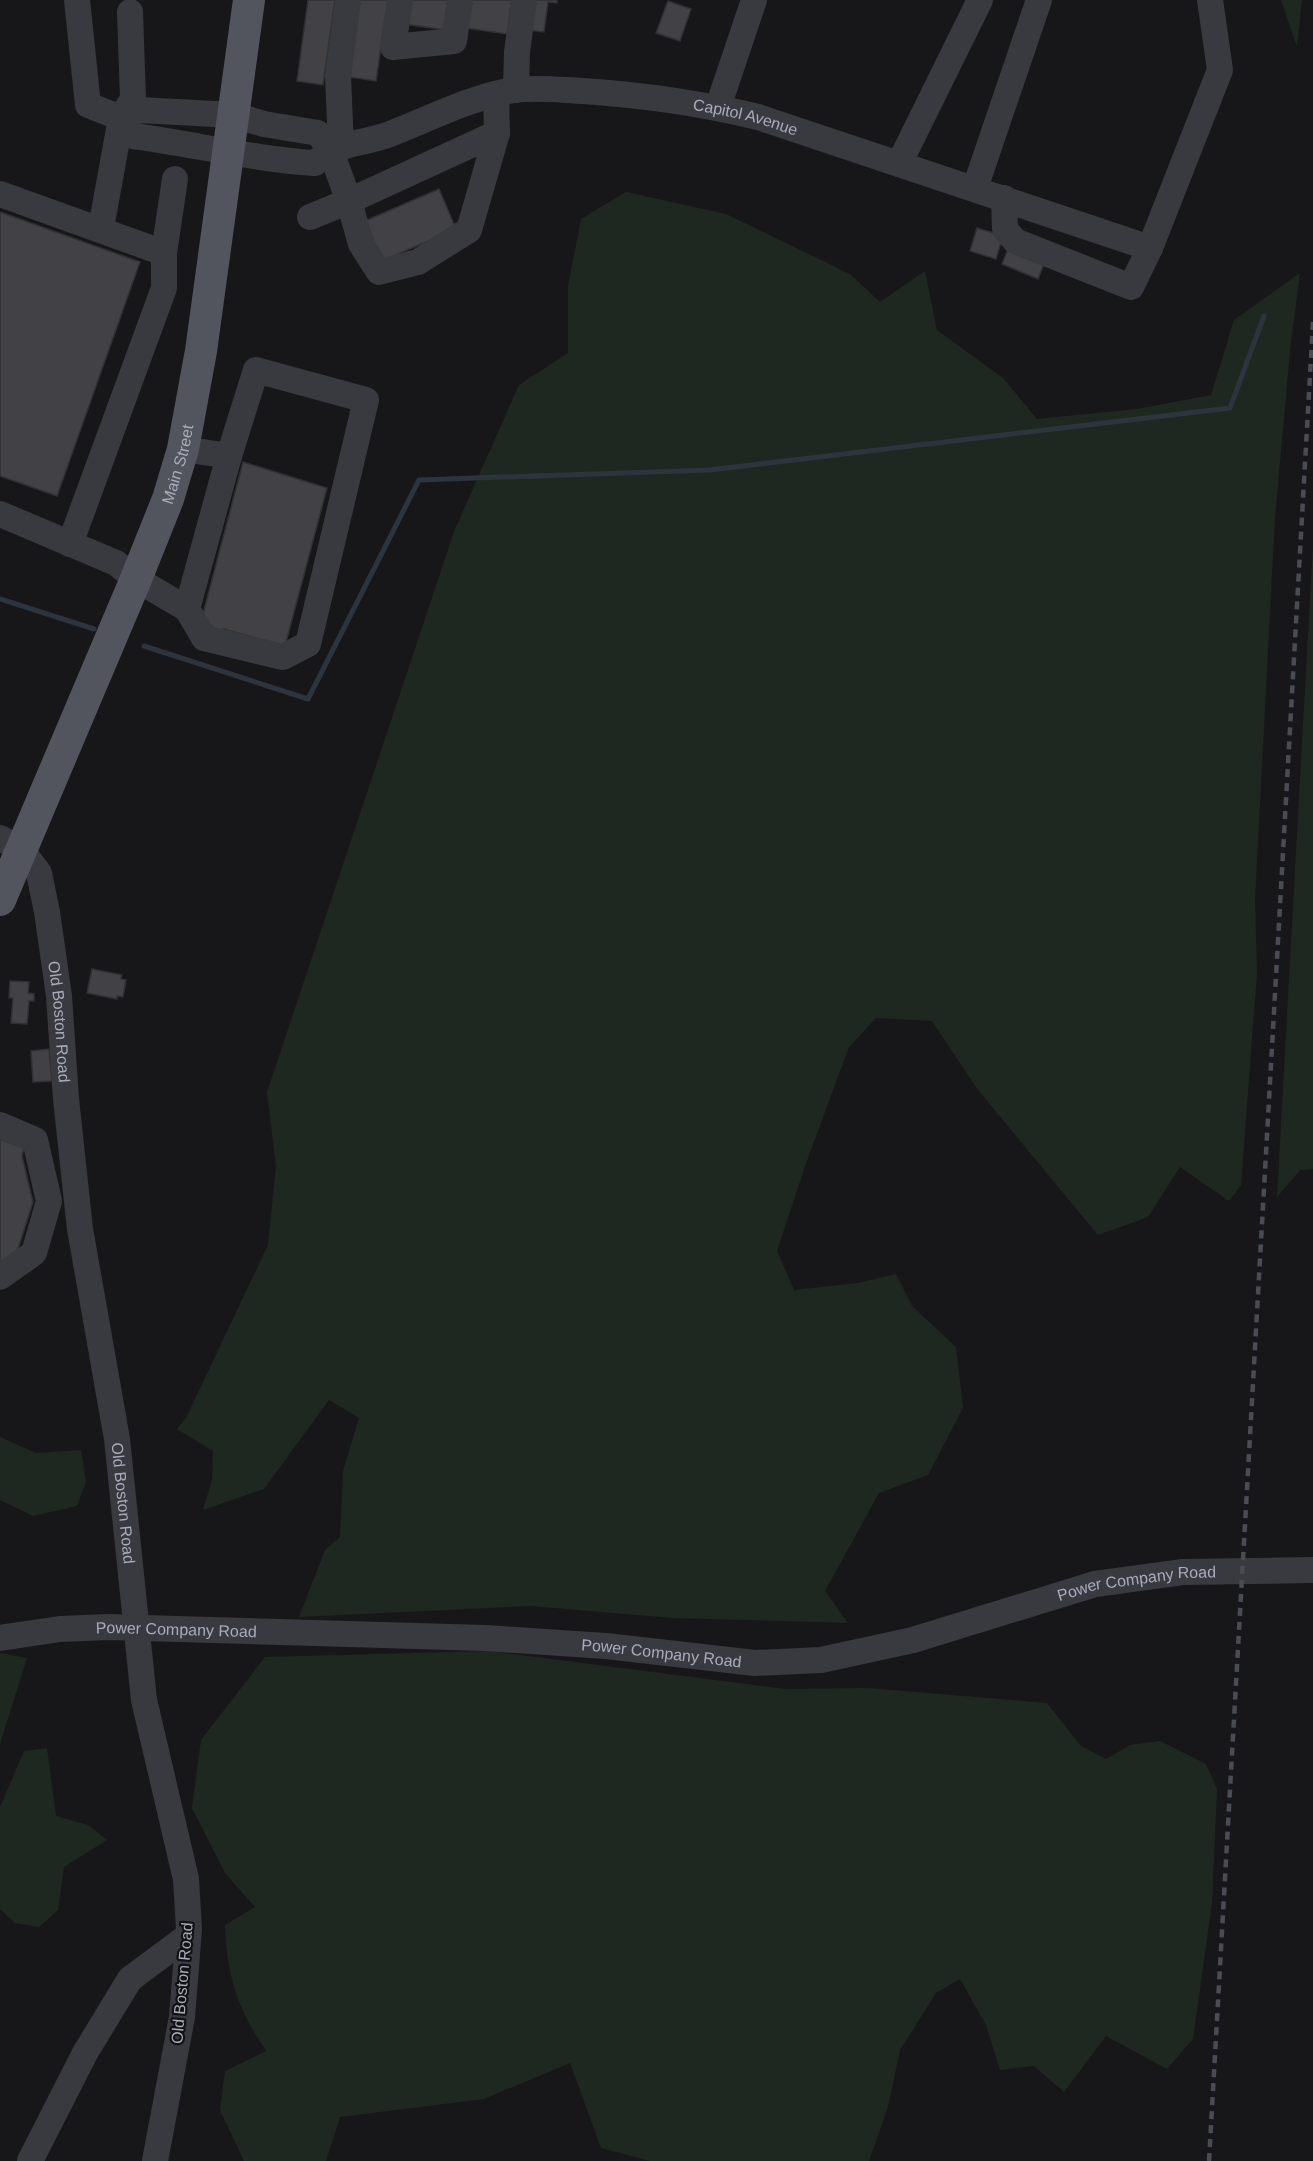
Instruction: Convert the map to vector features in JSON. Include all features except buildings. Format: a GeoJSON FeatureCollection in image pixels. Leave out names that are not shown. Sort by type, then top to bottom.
{"type":"FeatureCollection","features":[{"type":"Feature","properties":{"kind":"main road","name":"Main Street"},"geometry":{"type":"LineString","coordinates":[[0,900],[10,843],[136,579],[168,499],[183,449],[201,351],[249,0]]}},
{"type":"Feature","properties":{"kind":"street"},"geometry":{"type":"LineString","coordinates":[[77,0],[88,105],[121,118],[139,110],[234,115],[264,124],[318,133],[336,148]]}},
{"type":"Feature","properties":{"kind":"street"},"geometry":{"type":"LineString","coordinates":[[348,0],[338,76],[336,148],[362,244],[379,272],[418,262],[469,230],[517,52],[524,0]]}},
{"type":"Feature","properties":{"kind":"street"},"geometry":{"type":"LineString","coordinates":[[400,0],[393,46],[454,41],[460,0]]}},
{"type":"Feature","properties":{"kind":"street"},"geometry":{"type":"LineString","coordinates":[[718,107],[754,0]]}},
{"type":"Feature","properties":{"kind":"street"},"geometry":{"type":"LineString","coordinates":[[899,164],[980,0]]}},
{"type":"Feature","properties":{"kind":"street"},"geometry":{"type":"LineString","coordinates":[[975,188],[1039,0]]}},
{"type":"Feature","properties":{"kind":"street"},"geometry":{"type":"LineString","coordinates":[[1004,198],[1005,229],[1015,241],[1131,287],[1150,249],[1220,70],[1210,0]]}},
{"type":"Feature","properties":{"kind":"street"},"geometry":{"type":"LineString","coordinates":[[101,228],[121,118],[133,99],[130,12]]}},
{"type":"Feature","properties":{"kind":"street","name":"Capitol Avenue"},"geometry":{"type":"LineString","coordinates":[[121,118],[133,136],[265,159],[315,162],[336,148],[383,136],[468,102],[506,92],[554,89],[620,94],[718,107],[758,117],[975,188],[1150,249]]}},
{"type":"Feature","properties":{"kind":"street"},"geometry":{"type":"LineString","coordinates":[[310,217],[497,133]]}},
{"type":"Feature","properties":{"kind":"street"},"geometry":{"type":"LineString","coordinates":[[70,544],[164,288],[164,253],[175,179]]}},
{"type":"Feature","properties":{"kind":"street"},"geometry":{"type":"LineString","coordinates":[[0,195],[101,228],[164,253]]}},
{"type":"Feature","properties":{"kind":"street"},"geometry":{"type":"LineString","coordinates":[[0,514],[116,563],[136,579],[187,609],[204,638],[283,657],[308,644],[366,400],[256,370],[229,456],[187,609]]}},
{"type":"Feature","properties":{"kind":"street"},"geometry":{"type":"LineString","coordinates":[[183,449],[229,456]]}},
{"type":"Feature","properties":{"kind":"street","name":"Old Boston Road"},"geometry":{"type":"LineString","coordinates":[[10,843],[39,873],[47,912],[59,996],[66,1099],[77,1196],[99,1348],[117,1439],[144,1700],[186,1880],[188,1936],[182,2017],[155,2161]]}},
{"type":"Feature","properties":{"kind":"street"},"geometry":{"type":"LineString","coordinates":[[0,1125],[35,1140],[49,1201],[34,1253],[0,1277]]}},
{"type":"Feature","properties":{"kind":"street"},"geometry":{"type":"LineString","coordinates":[[49,1201],[77,1196]]}},
{"type":"Feature","properties":{"kind":"street","name":"Power Company Road"},"geometry":{"type":"LineString","coordinates":[[0,1638],[60,1629],[108,1627],[137,1630],[485,1638],[606,1646],[755,1663],[820,1660],[913,1640],[1095,1584],[1183,1572],[1313,1570]]}},
{"type":"Feature","properties":{"kind":"street"},"geometry":{"type":"LineString","coordinates":[[30,2161],[85,2053],[130,1979],[188,1936]]}},
{"type":"Feature","properties":{"kind":"shaded area"},"geometry":{"type":"Polygon","coordinates":[[[1281,0],[1302,0],[1297,47],[1281,0]]]}},
{"type":"Feature","properties":{"kind":"shaded area"},"geometry":{"type":"Polygon","coordinates":[[[626,192],[726,214],[850,274],[880,302],[925,271],[937,330],[1003,378],[1037,419],[1137,409],[1211,395],[1234,320],[1300,273],[1291,341],[1275,517],[1255,899],[1257,973],[1241,1185],[1229,1201],[1180,1167],[1148,1217],[1098,1235],[978,1090],[932,1021],[876,1018],[849,1047],[805,1166],[777,1251],[794,1290],[858,1283],[896,1274],[912,1306],[956,1347],[963,1408],[928,1475],[879,1493],[825,1591],[848,1623],[672,1618],[531,1606],[299,1617],[325,1550],[340,1537],[343,1471],[359,1418],[329,1400],[264,1489],[203,1510],[212,1480],[213,1451],[177,1429],[186,1418],[268,1245],[276,1166],[267,1092],[455,529],[519,385],[568,353],[568,286],[581,219],[626,192]]]}},
{"type":"Feature","properties":{"kind":"shaded area"},"geometry":{"type":"Polygon","coordinates":[[[1313,545],[1313,1169],[1300,1170],[1277,1197],[1313,545]]]}},
{"type":"Feature","properties":{"kind":"shaded area"},"geometry":{"type":"Polygon","coordinates":[[[0,1437],[36,1453],[81,1450],[86,1482],[77,1506],[33,1516],[0,1500],[0,1437]]]}},
{"type":"Feature","properties":{"kind":"shaded area"},"geometry":{"type":"Polygon","coordinates":[[[489,1651],[785,1689],[867,1688],[1047,1703],[1081,1746],[1106,1759],[1130,1745],[1160,1741],[1206,1764],[1217,1789],[1212,1903],[1193,2039],[1167,2069],[1106,2036],[1064,2092],[1034,2066],[1000,2070],[986,2025],[960,1979],[936,1993],[900,2050],[888,2107],[869,2161],[650,2161],[601,2148],[570,2063],[484,2099],[340,2117],[326,2161],[244,2161],[220,2110],[225,2071],[266,2051],[235,1991],[228,1960],[225,1925],[255,1907],[225,1873],[192,1808],[201,1740],[265,1657],[489,1651]]]}},
{"type":"Feature","properties":{"kind":"shaded area"},"geometry":{"type":"Polygon","coordinates":[[[0,1653],[27,1658],[0,1744],[0,1653]]]}},
{"type":"Feature","properties":{"kind":"shaded area"},"geometry":{"type":"Polygon","coordinates":[[[47,1748],[56,1816],[88,1825],[107,1840],[64,1867],[58,1910],[39,1927],[15,1923],[0,1909],[0,1807],[24,1751],[47,1748]]]}},
{"type":"Feature","properties":{"kind":"waterway"},"geometry":{"type":"LineString","coordinates":[[144,646],[308,699],[419,480],[710,470],[1230,408],[1264,316]]}},
{"type":"Feature","properties":{"kind":"waterway"},"geometry":{"type":"LineString","coordinates":[[0,599],[94,629]]}},
{"type":"Feature","properties":{"kind":"railway"},"geometry":{"type":"LineString","coordinates":[[1209,2161],[1313,322]]}}]}
